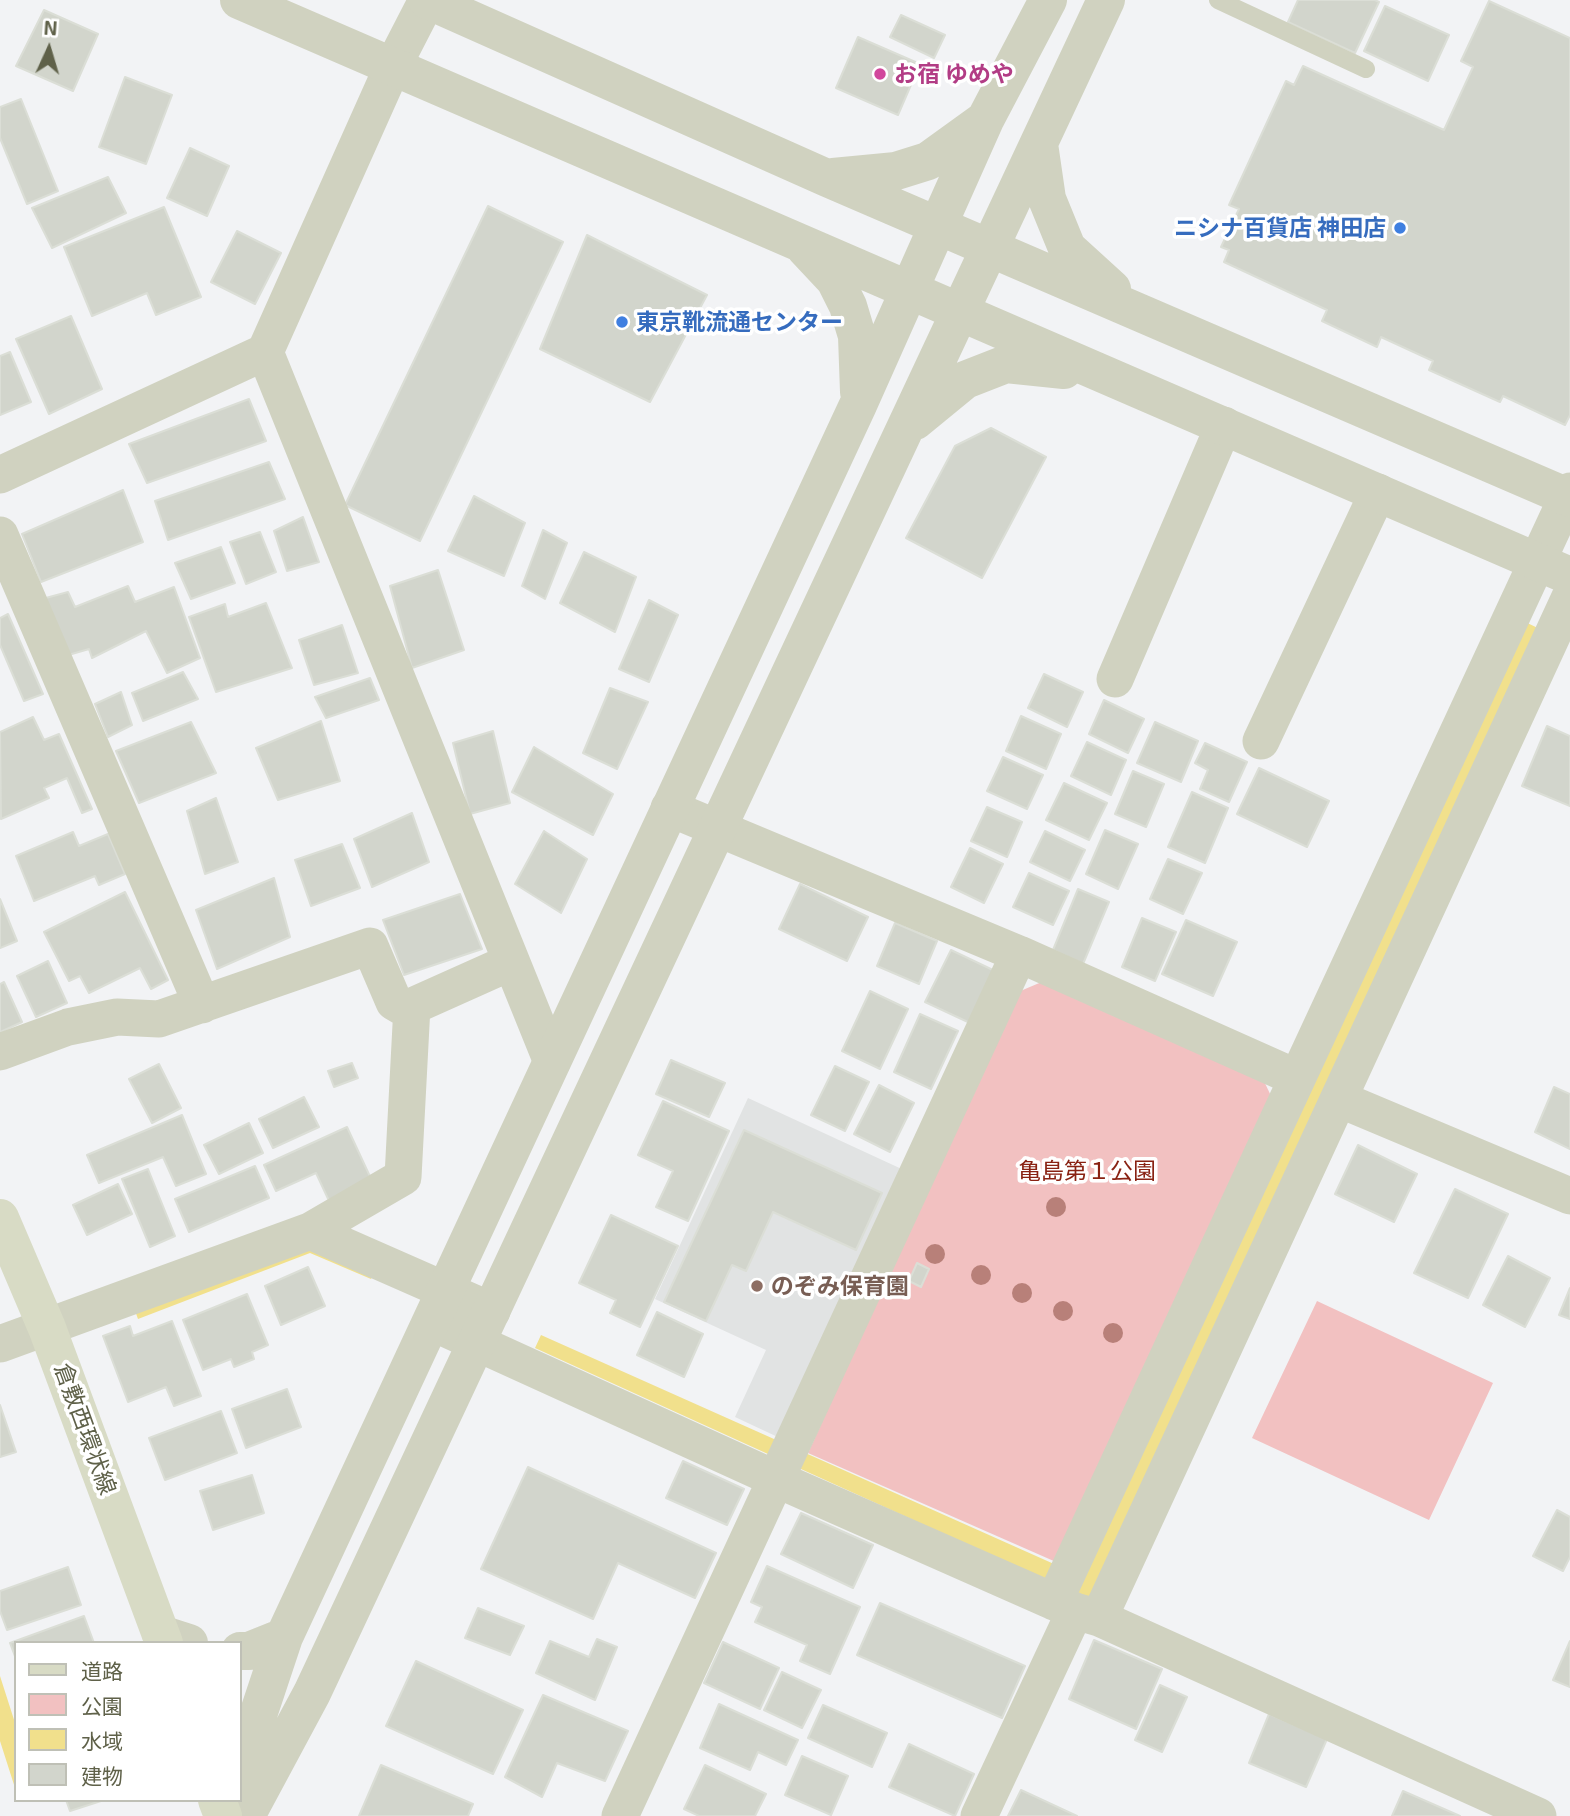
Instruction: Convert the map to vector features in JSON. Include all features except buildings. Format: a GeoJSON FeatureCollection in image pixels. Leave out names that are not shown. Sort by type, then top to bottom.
{"type":"FeatureCollection","features":[{"type":"Feature","properties":{"kind":"main road","name":"倉敷西環状線"},"geometry":{"type":"LineString","coordinates":[[0,1218],[47,1328],[171,1640]]}},
{"type":"Feature","properties":{"kind":"street"},"geometry":{"type":"LineString","coordinates":[[239,0],[1554,568]]}},
{"type":"Feature","properties":{"kind":"street"},"geometry":{"type":"LineString","coordinates":[[0,475],[265,352],[392,68],[427,0],[827,178],[1569,495],[1554,568],[1320,1085],[1072,1597]]}},
{"type":"Feature","properties":{"kind":"street"},"geometry":{"type":"LineString","coordinates":[[242,1781],[249,1742],[284,1637],[858,405],[985,120],[1048,0]]}},
{"type":"Feature","properties":{"kind":"street"},"geometry":{"type":"LineString","coordinates":[[246,1816],[312,1693],[720,828],[1106,0]]}},
{"type":"Feature","properties":{"kind":"street"},"geometry":{"type":"LineString","coordinates":[[827,178],[896,172],[928,162],[985,120]]}},
{"type":"Feature","properties":{"kind":"street"},"geometry":{"type":"LineString","coordinates":[[1039,144],[1046,199],[1067,248],[1094,275],[1153,318]]}},
{"type":"Feature","properties":{"kind":"street"},"geometry":{"type":"LineString","coordinates":[[798,241],[835,280],[848,306],[857,336],[858,405]]}},
{"type":"Feature","properties":{"kind":"street"},"geometry":{"type":"LineString","coordinates":[[265,352],[552,1062]]}},
{"type":"Feature","properties":{"kind":"street"},"geometry":{"type":"LineString","coordinates":[[907,427],[965,380],[1006,364],[1054,368],[1124,383]]}},
{"type":"Feature","properties":{"kind":"street"},"geometry":{"type":"LineString","coordinates":[[1115,679],[1224,425]]}},
{"type":"Feature","properties":{"kind":"street"},"geometry":{"type":"LineString","coordinates":[[1261,741],[1378,492]]}},
{"type":"Feature","properties":{"kind":"street"},"geometry":{"type":"LineString","coordinates":[[3,551],[202,1005]]}},
{"type":"Feature","properties":{"kind":"street"},"geometry":{"type":"LineString","coordinates":[[979,1816],[1072,1597],[1320,1085],[1570,597]]}},
{"type":"Feature","properties":{"kind":"street"},"geometry":{"type":"LineString","coordinates":[[669,808],[1019,954],[1570,1196]]}},
{"type":"Feature","properties":{"kind":"street"},"geometry":{"type":"LineString","coordinates":[[0,1052],[68,1027],[117,1017],[159,1019],[370,946],[394,1003],[406,1009],[511,962]]}},
{"type":"Feature","properties":{"kind":"street"},"geometry":{"type":"LineString","coordinates":[[620,1816],[1019,954]]}},
{"type":"Feature","properties":{"kind":"street"},"geometry":{"type":"LineString","coordinates":[[0,1344],[310,1231],[403,1177],[412,1006]]}},
{"type":"Feature","properties":{"kind":"street"},"geometry":{"type":"LineString","coordinates":[[310,1231],[438,1306],[784,1462],[1538,1816]]}},
{"type":"Feature","properties":{"kind":"street"},"geometry":{"type":"LineString","coordinates":[[242,1651],[249,1651],[284,1637]]}},
{"type":"Feature","properties":{"kind":"lane"},"geometry":{"type":"LineString","coordinates":[[1218,0],[1366,69]]}},
{"type":"Feature","properties":{"kind":"shaded area"},"geometry":{"type":"Polygon","coordinates":[[[748,1098],[906,1171],[782,1439],[735,1417],[766,1350],[655,1299],[748,1098]]]}},
{"type":"Feature","properties":{"kind":"green space","name":"亀島第１公園"},"geometry":{"type":"Polygon","coordinates":[[[1044,981],[1262,1077],[1272,1098],[1056,1562],[808,1453],[1018,992],[1044,981]]]}},
{"type":"Feature","properties":{"kind":"green space"},"geometry":{"type":"Polygon","coordinates":[[[1317,1301],[1493,1383],[1429,1520],[1252,1438],[1317,1301]]]}},
{"type":"Feature","properties":{"kind":"water"},"geometry":{"type":"Polygon","coordinates":[[[1523,621],[1540,629],[1091,1601],[535,1348],[541,1335],[1054,1564],[1523,621]]]}},
{"type":"Feature","properties":{"kind":"water"},"geometry":{"type":"Polygon","coordinates":[[[309,1237],[377,1266],[371,1279],[310,1253],[138,1319],[133,1305],[309,1237]]]}},
{"type":"Feature","properties":{"kind":"water"},"geometry":{"type":"Polygon","coordinates":[[[0,1676],[14,1720],[14,1785],[0,1741],[0,1676]]]}},
{"type":"Feature","properties":{"kind":"place","name":"お宿 ゆめや"},"geometry":{"type":"Point","coordinates":[880,74]}},
{"type":"Feature","properties":{"kind":"place","name":"ニシナ百貨店 神田店"},"geometry":{"type":"Point","coordinates":[1400,228]}},
{"type":"Feature","properties":{"kind":"place","name":"東京靴流通センター"},"geometry":{"type":"Point","coordinates":[622,322]}},
{"type":"Feature","properties":{"kind":"place","name":"のぞみ保育園"},"geometry":{"type":"Point","coordinates":[757,1286]}}]}
